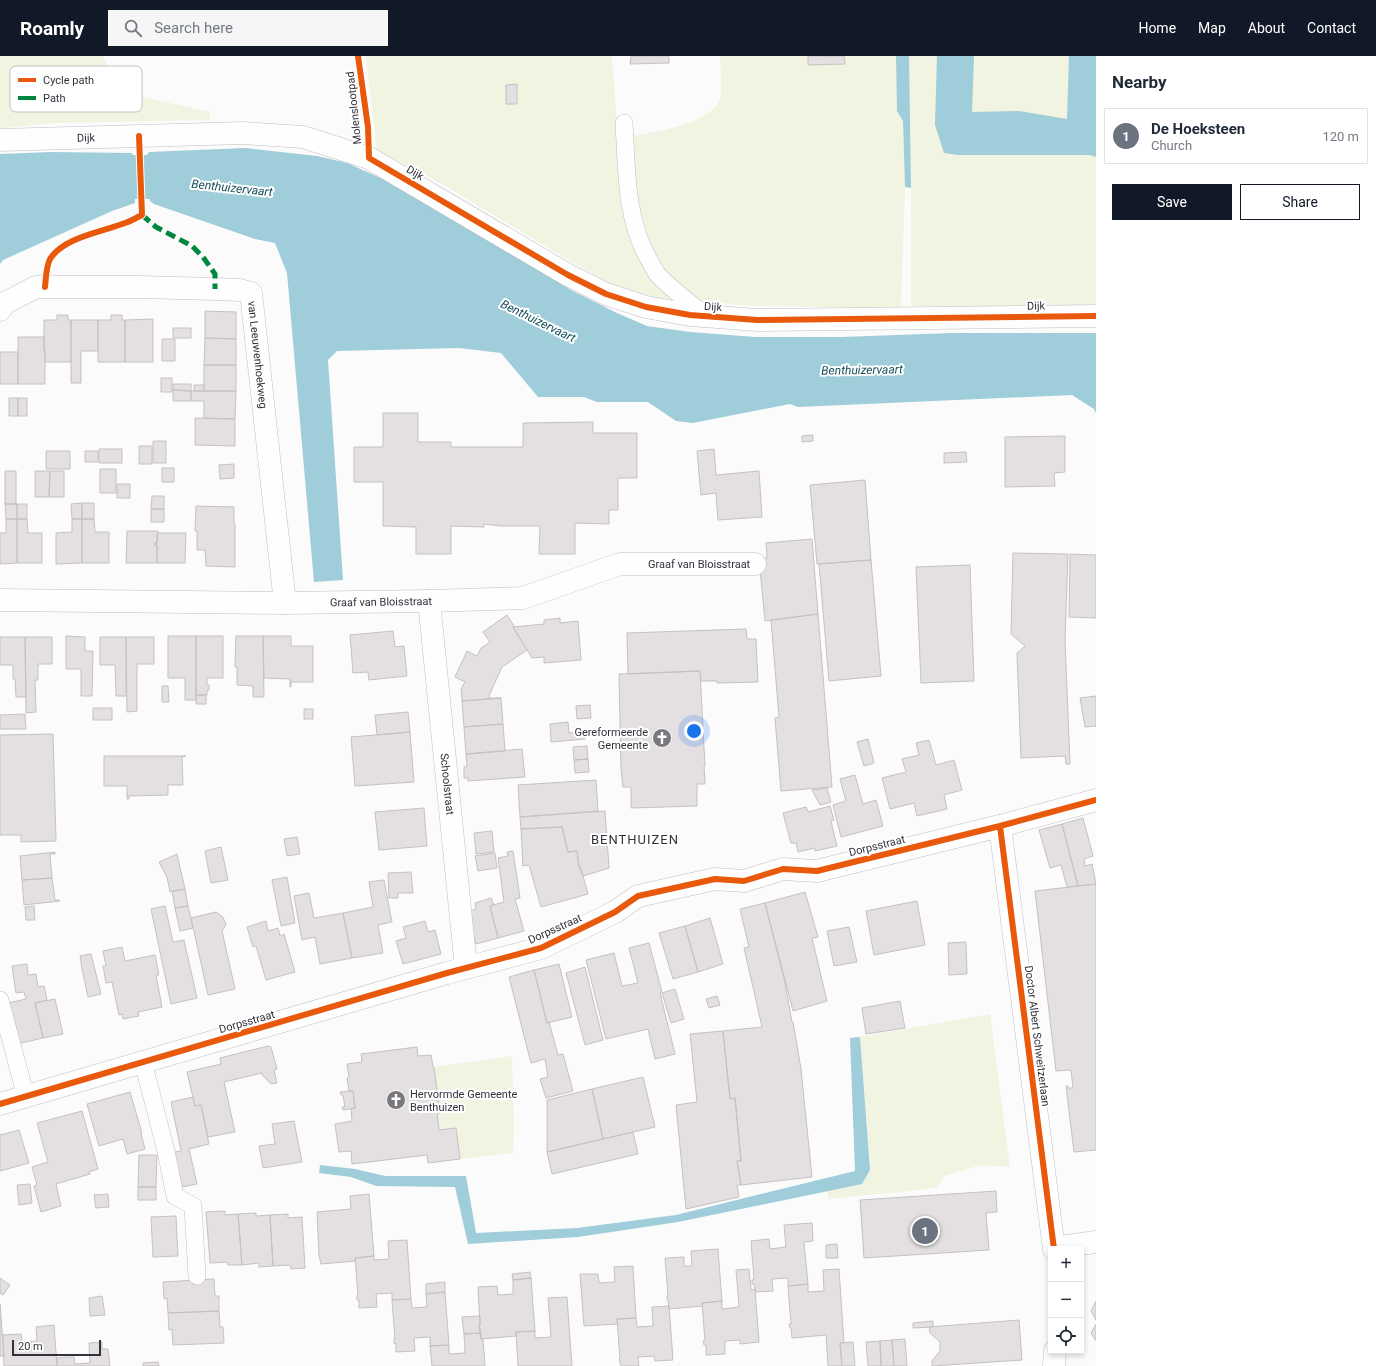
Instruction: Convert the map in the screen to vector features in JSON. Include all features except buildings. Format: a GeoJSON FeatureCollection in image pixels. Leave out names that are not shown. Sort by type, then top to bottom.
{"type":"FeatureCollection","features":[{"type":"Feature","properties":{"kind":"street","name":"Dijk"},"geometry":{"type":"LineString","coordinates":[[0,140],[243,133],[303,137],[369,158],[568,275],[606,294],[646,307],[690,315],[757,320],[1096,316]]}},
{"type":"Feature","properties":{"kind":"street","name":"van Leeuwenhoekweg"},"geometry":{"type":"LineString","coordinates":[[0,310],[5,303],[36,287],[214,289],[240,290],[251,293],[285,603]]}},
{"type":"Feature","properties":{"kind":"street","name":"Graaf van Bloisstraat"},"geometry":{"type":"LineString","coordinates":[[0,600],[285,603],[523,598],[620,564],[756,564]]}},
{"type":"Feature","properties":{"kind":"street","name":"Schoolstraat"},"geometry":{"type":"LineString","coordinates":[[429,601],[466,968]]}},
{"type":"Feature","properties":{"kind":"street","name":"Dorpsstraat"},"geometry":{"type":"LineString","coordinates":[[0,1104],[466,968],[541,948],[616,912],[638,896],[715,879],[744,881],[783,869],[817,871],[1000,826],[1096,800]]}},
{"type":"Feature","properties":{"kind":"street","name":"Doctor Albert Schweitzerlaan"},"geometry":{"type":"LineString","coordinates":[[1000,826],[1054,1246]]}},
{"type":"Feature","properties":{"kind":"street"},"geometry":{"type":"LineString","coordinates":[[1068,1246],[1096,1242]]}},
{"type":"Feature","properties":{"kind":"street"},"geometry":{"type":"LineString","coordinates":[[1054,1354],[1054,1366]]}},
{"type":"Feature","properties":{"kind":"lane","name":"Dijk"},"geometry":{"type":"LineString","coordinates":[[624,123],[628,192],[634,223],[644,250],[656,273],[706,316]]}},
{"type":"Feature","properties":{"kind":"lane"},"geometry":{"type":"LineString","coordinates":[[0,1000],[26,1097]]}},
{"type":"Feature","properties":{"kind":"lane"},"geometry":{"type":"LineString","coordinates":[[142,1062],[166,1151],[175,1196],[193,1206],[197,1276]]}},
{"type":"Feature","properties":{"kind":"green space"},"geometry":{"type":"Polygon","coordinates":[[[0,56],[103,56],[107,66],[10,66],[10,112],[142,112],[142,97],[210,112],[210,120],[57,123],[0,128],[0,56]]]}},
{"type":"Feature","properties":{"kind":"green space"},"geometry":{"type":"Polygon","coordinates":[[[366,56],[612,56],[618,139],[675,127],[704,116],[714,109],[721,96],[720,56],[896,56],[897,111],[903,121],[905,187],[901,308],[755,306],[660,298],[626,292],[563,257],[447,187],[391,157],[377,152],[366,56]]]}},
{"type":"Feature","properties":{"kind":"green space"},"geometry":{"type":"Polygon","coordinates":[[[909,56],[1096,56],[1096,307],[911,306],[909,56]]]}},
{"type":"Feature","properties":{"kind":"green space"},"geometry":{"type":"Polygon","coordinates":[[[990,1014],[1010,1167],[981,1165],[944,1176],[936,1188],[829,1199],[827,1191],[862,1184],[870,1170],[860,1037],[990,1014]]]}},
{"type":"Feature","properties":{"kind":"green space"},"geometry":{"type":"Polygon","coordinates":[[[512,1056],[514,1129],[513,1153],[460,1159],[456,1128],[439,1130],[437,1113],[440,1112],[434,1067],[512,1056]]]}},
{"type":"Feature","properties":{"kind":"water"},"geometry":{"type":"Polygon","coordinates":[[[896,56],[909,56],[911,188],[905,187],[903,121],[897,111],[896,56]]]}},
{"type":"Feature","properties":{"kind":"water"},"geometry":{"type":"Polygon","coordinates":[[[937,56],[974,56],[972,112],[1019,111],[1067,119],[1069,56],[1096,56],[1096,157],[1090,155],[958,155],[944,153],[935,125],[937,56]]]}},
{"type":"Feature","properties":{"kind":"water","name":"Benthuizervaart"},"geometry":{"type":"Polygon","coordinates":[[[246,148],[317,156],[347,163],[394,184],[571,290],[647,326],[690,332],[755,337],[841,337],[952,333],[1096,333],[1096,413],[1094,409],[1072,395],[798,407],[790,404],[693,423],[676,421],[648,402],[597,402],[584,397],[538,397],[501,353],[459,348],[337,351],[328,360],[343,580],[314,582],[287,273],[275,243],[255,239],[154,204],[149,199],[135,199],[135,203],[112,211],[3,260],[0,264],[0,154],[51,152],[132,153],[133,155],[147,155],[149,152],[246,148]]]}},
{"type":"Feature","properties":{"kind":"water"},"geometry":{"type":"Polygon","coordinates":[[[860,1037],[870,1170],[862,1184],[678,1222],[578,1237],[468,1244],[455,1187],[376,1186],[351,1177],[319,1173],[320,1165],[355,1169],[385,1176],[466,1176],[476,1233],[577,1228],[676,1215],[855,1171],[850,1038],[860,1037]]]}},
{"type":"Feature","properties":{"kind":"marked path"},"geometry":{"type":"LineString","coordinates":[[142,215],[156,227],[192,246],[203,257],[215,274],[215,289]]}},
{"type":"Feature","properties":{"kind":"cycle path","name":"Molenslootpad"},"geometry":{"type":"LineString","coordinates":[[358,56],[368,127],[369,158],[568,275],[606,294],[646,307],[690,315],[757,320],[1096,316]]}},
{"type":"Feature","properties":{"kind":"cycle path"},"geometry":{"type":"LineString","coordinates":[[45,287],[50,259],[64,245],[84,236],[116,226],[142,215],[139,136]]}},
{"type":"Feature","properties":{"kind":"cycle path"},"geometry":{"type":"LineString","coordinates":[[0,1104],[447,973],[541,948],[615,912],[638,896],[715,879],[744,881],[783,869],[817,871],[1000,826],[1096,800]]}},
{"type":"Feature","properties":{"kind":"cycle path"},"geometry":{"type":"LineString","coordinates":[[1000,826],[1054,1246]]}},
{"type":"Feature","properties":{"kind":"place","name":"Gereformeerde Gemeente"},"geometry":{"type":"Point","coordinates":[662,738]}},
{"type":"Feature","properties":{"kind":"place","name":"Hervormde Gemeente Benthuizen"},"geometry":{"type":"Point","coordinates":[396,1100]}},
{"type":"Feature","properties":{"kind":"place","name":"De Hoeksteen"},"geometry":{"type":"Point","coordinates":[925,1231]}},
{"type":"Feature","properties":{"kind":"district","name":"BENTHUIZEN"},"geometry":{"type":"Point","coordinates":[635,839]}}]}
